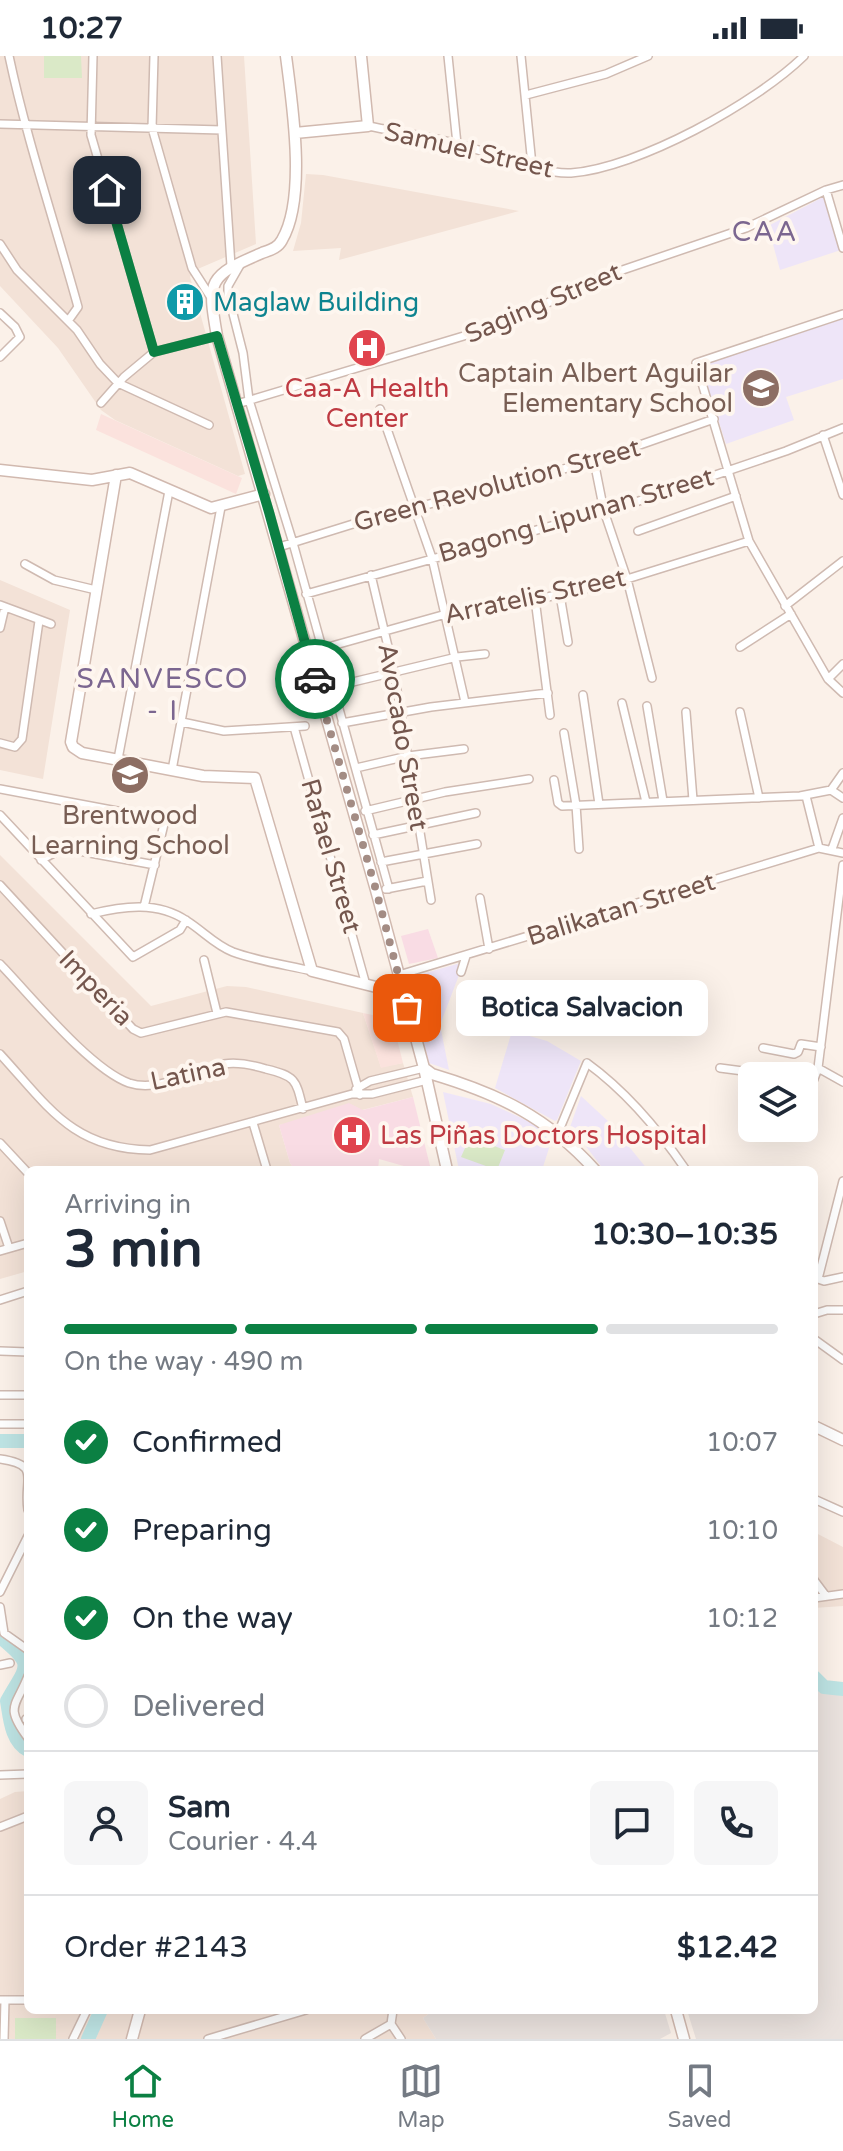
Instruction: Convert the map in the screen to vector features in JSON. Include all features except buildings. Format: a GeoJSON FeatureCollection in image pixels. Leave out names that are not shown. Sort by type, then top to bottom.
{"type":"FeatureCollection","features":[{"type":"Feature","properties":{"kind":"main road"},"geometry":{"type":"LineString","coordinates":[[286,56],[295,133],[294,185],[288,227],[281,243],[231,266],[214,284],[210,296],[217,336],[428,1074],[446,1166]]}},
{"type":"Feature","properties":{"kind":"main road"},"geometry":{"type":"LineString","coordinates":[[361,56],[368,126]]}},
{"type":"Feature","properties":{"kind":"main road","name":"Samuel Street"},"geometry":{"type":"LineString","coordinates":[[295,133],[368,126]]}},
{"type":"Feature","properties":{"kind":"main road"},"geometry":{"type":"LineString","coordinates":[[0,470],[74,480],[97,480],[130,473],[206,507],[221,507],[264,494]]}},
{"type":"Feature","properties":{"kind":"main road"},"geometry":{"type":"LineString","coordinates":[[116,475],[71,744],[82,753],[223,778],[252,777],[257,780],[312,971],[404,994]]}},
{"type":"Feature","properties":{"kind":"main road"},"geometry":{"type":"LineString","coordinates":[[428,1074],[493,1094],[558,1133],[591,1166]]}},
{"type":"Feature","properties":{"kind":"main road"},"geometry":{"type":"LineString","coordinates":[[818,1428],[843,1440]]}},
{"type":"Feature","properties":{"kind":"main road"},"geometry":{"type":"LineString","coordinates":[[132,2039],[139,2014]]}},
{"type":"Feature","properties":{"kind":"main road"},"geometry":{"type":"LineString","coordinates":[[677,2014],[684,2039]]}},
{"type":"Feature","properties":{"kind":"street"},"geometry":{"type":"LineString","coordinates":[[9,56],[23,124],[78,307],[68,321]]}},
{"type":"Feature","properties":{"kind":"street"},"geometry":{"type":"LineString","coordinates":[[93,56],[91,135],[154,352]]}},
{"type":"Feature","properties":{"kind":"street"},"geometry":{"type":"LineString","coordinates":[[154,56],[152,128],[192,268],[210,296]]}},
{"type":"Feature","properties":{"kind":"street"},"geometry":{"type":"LineString","coordinates":[[217,56],[231,266]]}},
{"type":"Feature","properties":{"kind":"street"},"geometry":{"type":"LineString","coordinates":[[448,56],[457,144]]}},
{"type":"Feature","properties":{"kind":"street"},"geometry":{"type":"LineString","coordinates":[[521,56],[532,165]]}},
{"type":"Feature","properties":{"kind":"street"},"geometry":{"type":"LineString","coordinates":[[526,95],[606,74],[648,56]]}},
{"type":"Feature","properties":{"kind":"street","name":"Samuel Street"},"geometry":{"type":"LineString","coordinates":[[368,126],[457,144],[569,173],[621,161],[738,107],[783,77],[804,56]]}},
{"type":"Feature","properties":{"kind":"street"},"geometry":{"type":"LineString","coordinates":[[0,124],[222,130]]}},
{"type":"Feature","properties":{"kind":"street","name":"Saging Street"},"geometry":{"type":"LineString","coordinates":[[237,404],[507,323],[596,279],[746,228],[843,185]]}},
{"type":"Feature","properties":{"kind":"street"},"geometry":{"type":"LineString","coordinates":[[826,190],[843,248]]}},
{"type":"Feature","properties":{"kind":"street"},"geometry":{"type":"LineString","coordinates":[[0,244],[26,280],[68,321],[118,383],[209,425]]}},
{"type":"Feature","properties":{"kind":"street"},"geometry":{"type":"LineString","coordinates":[[243,261],[232,276],[228,294],[243,353],[249,400],[293,543],[389,889]]}},
{"type":"Feature","properties":{"kind":"street"},"geometry":{"type":"LineString","coordinates":[[0,313],[15,327],[20,337],[0,357]]}},
{"type":"Feature","properties":{"kind":"street"},"geometry":{"type":"LineString","coordinates":[[843,314],[696,363],[749,541],[828,679],[843,693]]}},
{"type":"Feature","properties":{"kind":"street"},"geometry":{"type":"LineString","coordinates":[[101,403],[118,383],[154,352],[217,336]]}},
{"type":"Feature","properties":{"kind":"street"},"geometry":{"type":"LineString","coordinates":[[380,409],[432,558],[465,702]]}},
{"type":"Feature","properties":{"kind":"street","name":"Green Revolution Street"},"geometry":{"type":"LineString","coordinates":[[279,547],[414,507],[594,461],[714,419]]}},
{"type":"Feature","properties":{"kind":"street","name":"Bagong Lipunan Street"},"geometry":{"type":"LineString","coordinates":[[306,594],[604,511],[843,428]]}},
{"type":"Feature","properties":{"kind":"street"},"geometry":{"type":"LineString","coordinates":[[823,435],[843,495]]}},
{"type":"Feature","properties":{"kind":"street"},"geometry":{"type":"LineString","coordinates":[[594,461],[604,511],[627,579],[652,678]]}},
{"type":"Feature","properties":{"kind":"street"},"geometry":{"type":"LineString","coordinates":[[118,759],[169,491]]}},
{"type":"Feature","properties":{"kind":"street"},"geometry":{"type":"LineString","coordinates":[[638,531],[736,496]]}},
{"type":"Feature","properties":{"kind":"street"},"geometry":{"type":"LineString","coordinates":[[172,770],[221,507]]}},
{"type":"Feature","properties":{"kind":"street","name":"Arratelis Street"},"geometry":{"type":"LineString","coordinates":[[321,649],[446,614],[560,595],[627,579],[749,541]]}},
{"type":"Feature","properties":{"kind":"street"},"geometry":{"type":"LineString","coordinates":[[785,606],[843,561]]}},
{"type":"Feature","properties":{"kind":"street"},"geometry":{"type":"LineString","coordinates":[[25,564],[54,580],[96,590]]}},
{"type":"Feature","properties":{"kind":"street","name":"Avocado Street"},"geometry":{"type":"LineString","coordinates":[[371,575],[394,672],[431,900]]}},
{"type":"Feature","properties":{"kind":"street"},"geometry":{"type":"LineString","coordinates":[[560,595],[568,642]]}},
{"type":"Feature","properties":{"kind":"street"},"geometry":{"type":"LineString","coordinates":[[535,599],[550,715]]}},
{"type":"Feature","properties":{"kind":"street"},"geometry":{"type":"LineString","coordinates":[[0,628],[3,606],[51,624]]}},
{"type":"Feature","properties":{"kind":"street"},"geometry":{"type":"LineString","coordinates":[[740,647],[791,614]]}},
{"type":"Feature","properties":{"kind":"street"},"geometry":{"type":"LineString","coordinates":[[0,743],[15,747],[22,739],[39,621]]}},
{"type":"Feature","properties":{"kind":"street"},"geometry":{"type":"LineString","coordinates":[[332,687],[457,657],[485,654]]}},
{"type":"Feature","properties":{"kind":"street"},"geometry":{"type":"LineString","coordinates":[[828,679],[843,664]]}},
{"type":"Feature","properties":{"kind":"street"},"geometry":{"type":"LineString","coordinates":[[342,723],[465,702],[548,693]]}},
{"type":"Feature","properties":{"kind":"street"},"geometry":{"type":"LineString","coordinates":[[583,695],[599,804]]}},
{"type":"Feature","properties":{"kind":"street"},"geometry":{"type":"LineString","coordinates":[[622,703],[646,802]]}},
{"type":"Feature","properties":{"kind":"street"},"geometry":{"type":"LineString","coordinates":[[647,706],[663,801]]}},
{"type":"Feature","properties":{"kind":"street"},"geometry":{"type":"LineString","coordinates":[[686,712],[693,800]]}},
{"type":"Feature","properties":{"kind":"street"},"geometry":{"type":"LineString","coordinates":[[740,712],[759,798]]}},
{"type":"Feature","properties":{"kind":"street"},"geometry":{"type":"LineString","coordinates":[[182,722],[224,731],[305,726]]}},
{"type":"Feature","properties":{"kind":"street","name":"Rafael Street"},"geometry":{"type":"LineString","coordinates":[[294,727],[366,985]]}},
{"type":"Feature","properties":{"kind":"street"},"geometry":{"type":"LineString","coordinates":[[564,733],[576,805],[579,849]]}},
{"type":"Feature","properties":{"kind":"street"},"geometry":{"type":"LineString","coordinates":[[356,768],[408,756],[464,749]]}},
{"type":"Feature","properties":{"kind":"street"},"geometry":{"type":"LineString","coordinates":[[554,780],[558,803],[562,806],[806,796],[831,790],[843,773]]}},
{"type":"Feature","properties":{"kind":"street"},"geometry":{"type":"LineString","coordinates":[[355,813],[414,798],[529,779]]}},
{"type":"Feature","properties":{"kind":"street"},"geometry":{"type":"LineString","coordinates":[[0,789],[163,819],[165,826],[144,907]]}},
{"type":"Feature","properties":{"kind":"street"},"geometry":{"type":"LineString","coordinates":[[831,790],[843,798]]}},
{"type":"Feature","properties":{"kind":"street"},"geometry":{"type":"LineString","coordinates":[[806,796],[819,848]]}},
{"type":"Feature","properties":{"kind":"street"},"geometry":{"type":"LineString","coordinates":[[373,835],[476,813]]}},
{"type":"Feature","properties":{"kind":"street"},"geometry":{"type":"LineString","coordinates":[[0,815],[133,957],[180,930],[186,920]]}},
{"type":"Feature","properties":{"kind":"street"},"geometry":{"type":"LineString","coordinates":[[832,849],[843,818]]}},
{"type":"Feature","properties":{"kind":"street"},"geometry":{"type":"LineString","coordinates":[[381,862],[477,844]]}},
{"type":"Feature","properties":{"kind":"street"},"geometry":{"type":"LineString","coordinates":[[41,860],[63,848],[155,865]]}},
{"type":"Feature","properties":{"kind":"street","name":"Balikatan Street"},"geometry":{"type":"LineString","coordinates":[[399,975],[819,848],[843,853]]}},
{"type":"Feature","properties":{"kind":"street"},"geometry":{"type":"LineString","coordinates":[[843,865],[818,1068],[843,1082]]}},
{"type":"Feature","properties":{"kind":"street"},"geometry":{"type":"LineString","coordinates":[[376,890],[427,881]]}},
{"type":"Feature","properties":{"kind":"street","name":"Imperia"},"geometry":{"type":"LineString","coordinates":[[0,885],[133,1029],[141,1033],[217,1013],[238,1012],[338,1032],[344,1039],[357,1092]]}},
{"type":"Feature","properties":{"kind":"street"},"geometry":{"type":"LineString","coordinates":[[480,898],[489,949]]}},
{"type":"Feature","properties":{"kind":"street"},"geometry":{"type":"LineString","coordinates":[[91,914],[126,906],[169,912],[233,952],[312,971]]}},
{"type":"Feature","properties":{"kind":"street"},"geometry":{"type":"LineString","coordinates":[[461,972],[466,956]]}},
{"type":"Feature","properties":{"kind":"street"},"geometry":{"type":"LineString","coordinates":[[204,960],[217,1013]]}},
{"type":"Feature","properties":{"kind":"street","name":"Latina"},"geometry":{"type":"LineString","coordinates":[[0,964],[95,1062],[116,1077],[134,1084],[154,1084],[223,1064],[253,1065],[292,1077],[303,1109]]}},
{"type":"Feature","properties":{"kind":"street"},"geometry":{"type":"LineString","coordinates":[[763,1048],[794,1054],[801,1044],[821,1047]]}},
{"type":"Feature","properties":{"kind":"street"},"geometry":{"type":"LineString","coordinates":[[0,1054],[60,1121],[85,1136],[124,1149],[150,1150],[303,1109],[357,1092],[386,1077],[428,1074]]}},
{"type":"Feature","properties":{"kind":"street"},"geometry":{"type":"LineString","coordinates":[[558,1133],[587,1063],[651,1122],[683,1166]]}},
{"type":"Feature","properties":{"kind":"street"},"geometry":{"type":"LineString","coordinates":[[720,1068],[738,1070]]}},
{"type":"Feature","properties":{"kind":"street"},"geometry":{"type":"LineString","coordinates":[[357,1092],[389,1089],[428,1074]]}},
{"type":"Feature","properties":{"kind":"street"},"geometry":{"type":"LineString","coordinates":[[386,1077],[389,1089]]}},
{"type":"Feature","properties":{"kind":"street"},"geometry":{"type":"LineString","coordinates":[[253,1123],[266,1166]]}},
{"type":"Feature","properties":{"kind":"street"},"geometry":{"type":"LineString","coordinates":[[0,1143],[24,1169]]}},
{"type":"Feature","properties":{"kind":"street"},"geometry":{"type":"LineString","coordinates":[[843,1181],[818,1279],[824,1281],[843,1277]]}},
{"type":"Feature","properties":{"kind":"street"},"geometry":{"type":"LineString","coordinates":[[0,1221],[9,1248]]}},
{"type":"Feature","properties":{"kind":"street"},"geometry":{"type":"LineString","coordinates":[[0,1251],[24,1244]]}},
{"type":"Feature","properties":{"kind":"street"},"geometry":{"type":"LineString","coordinates":[[0,1300],[24,1292]]}},
{"type":"Feature","properties":{"kind":"street"},"geometry":{"type":"LineString","coordinates":[[818,1313],[843,1310]]}},
{"type":"Feature","properties":{"kind":"street"},"geometry":{"type":"LineString","coordinates":[[818,1342],[843,1360]]}},
{"type":"Feature","properties":{"kind":"street"},"geometry":{"type":"LineString","coordinates":[[0,1351],[24,1352]]}},
{"type":"Feature","properties":{"kind":"street"},"geometry":{"type":"LineString","coordinates":[[0,1395],[24,1395]]}},
{"type":"Feature","properties":{"kind":"street"},"geometry":{"type":"LineString","coordinates":[[0,1424],[24,1424]]}},
{"type":"Feature","properties":{"kind":"street"},"geometry":{"type":"LineString","coordinates":[[0,1459],[24,1465]]}},
{"type":"Feature","properties":{"kind":"street"},"geometry":{"type":"LineString","coordinates":[[818,1501],[843,1512]]}},
{"type":"Feature","properties":{"kind":"street"},"geometry":{"type":"LineString","coordinates":[[0,1592],[24,1544]]}},
{"type":"Feature","properties":{"kind":"street"},"geometry":{"type":"LineString","coordinates":[[818,1585],[826,1596]]}},
{"type":"Feature","properties":{"kind":"street"},"geometry":{"type":"LineString","coordinates":[[818,1597],[843,1594]]}},
{"type":"Feature","properties":{"kind":"street"},"geometry":{"type":"LineString","coordinates":[[0,1607],[4,1633],[24,1647]]}},
{"type":"Feature","properties":{"kind":"street"},"geometry":{"type":"LineString","coordinates":[[0,1665],[10,1663]]}},
{"type":"Feature","properties":{"kind":"street"},"geometry":{"type":"LineString","coordinates":[[24,1684],[13,1705],[24,1731]]}},
{"type":"Feature","properties":{"kind":"street"},"geometry":{"type":"LineString","coordinates":[[0,1775],[24,1774]]}},
{"type":"Feature","properties":{"kind":"street"},"geometry":{"type":"LineString","coordinates":[[0,1827],[24,1818]]}},
{"type":"Feature","properties":{"kind":"street"},"geometry":{"type":"LineString","coordinates":[[4,2039],[3,2000],[24,2000]]}},
{"type":"Feature","properties":{"kind":"street"},"geometry":{"type":"LineString","coordinates":[[73,2039],[85,2014]]}},
{"type":"Feature","properties":{"kind":"street"},"geometry":{"type":"LineString","coordinates":[[208,2039],[292,2014]]}},
{"type":"Feature","properties":{"kind":"street"},"geometry":{"type":"LineString","coordinates":[[392,2014],[391,2024],[401,2039]]}},
{"type":"Feature","properties":{"kind":"street"},"geometry":{"type":"LineString","coordinates":[[365,2039],[391,2024]]}},
{"type":"Feature","properties":{"kind":"shaded area"},"geometry":{"type":"Polygon","coordinates":[[[0,56],[244,56],[256,244],[193,271],[190,277],[245,474],[238,476],[115,420],[101,410],[58,348],[0,286],[0,56]]]}},
{"type":"Feature","properties":{"kind":"shaded area"},"geometry":{"type":"Polygon","coordinates":[[[306,174],[519,211],[339,260],[341,248],[293,251],[301,223],[306,174]]]}},
{"type":"Feature","properties":{"kind":"shaded area"},"geometry":{"type":"Polygon","coordinates":[[[825,196],[841,250],[780,270],[768,226],[825,196]]]}},
{"type":"Feature","properties":{"kind":"shaded area","name":"Captain Albert Aguilar Elementary School"},"geometry":{"type":"Polygon","coordinates":[[[843,316],[843,379],[786,397],[794,420],[726,444],[700,363],[843,316]]]}},
{"type":"Feature","properties":{"kind":"shaded area","name":"Caa-A Health Center"},"geometry":{"type":"Polygon","coordinates":[[[377,331],[384,357],[358,365],[351,339],[377,331]]]}},
{"type":"Feature","properties":{"kind":"shaded area"},"geometry":{"type":"Polygon","coordinates":[[[101,414],[242,478],[236,494],[96,430],[101,414]]]}},
{"type":"Feature","properties":{"kind":"shaded area"},"geometry":{"type":"Polygon","coordinates":[[[0,580],[70,610],[43,779],[0,770],[0,580]]]}},
{"type":"Feature","properties":{"kind":"shaded area"},"geometry":{"type":"Polygon","coordinates":[[[0,855],[151,1006],[227,986],[246,987],[363,1013],[381,1067],[403,1063],[413,1097],[279,1125],[292,1166],[24,1166],[24,1272],[0,1279],[0,855]]]}},
{"type":"Feature","properties":{"kind":"shaded area"},"geometry":{"type":"Polygon","coordinates":[[[428,929],[438,958],[409,964],[401,936],[428,929]]]}},
{"type":"Feature","properties":{"kind":"shaded area"},"geometry":{"type":"Polygon","coordinates":[[[464,962],[440,1025],[449,1070],[429,1063],[408,978],[464,962]]]}},
{"type":"Feature","properties":{"kind":"shaded area"},"geometry":{"type":"Polygon","coordinates":[[[363,1013],[392,1019],[403,1063],[381,1068],[363,1013]]]}},
{"type":"Feature","properties":{"kind":"shaded area"},"geometry":{"type":"Polygon","coordinates":[[[512,1031],[547,1041],[581,1061],[555,1121],[495,1088],[512,1031]]]}},
{"type":"Feature","properties":{"kind":"shaded area"},"geometry":{"type":"Polygon","coordinates":[[[443,1092],[491,1104],[545,1129],[552,1139],[543,1166],[458,1166],[443,1092]]]}},
{"type":"Feature","properties":{"kind":"shaded area"},"geometry":{"type":"Polygon","coordinates":[[[581,1096],[609,1122],[645,1166],[601,1166],[578,1136],[569,1130],[581,1096]]]}},
{"type":"Feature","properties":{"kind":"shaded area","name":"Las Piñas Doctors Hospital"},"geometry":{"type":"Polygon","coordinates":[[[413,1097],[430,1166],[404,1166],[379,1159],[378,1166],[292,1166],[279,1125],[349,1103],[363,1110],[413,1097]]]}},
{"type":"Feature","properties":{"kind":"shaded area"},"geometry":{"type":"Polygon","coordinates":[[[818,1534],[843,1547],[843,1606],[818,1608],[818,1534]]]}},
{"type":"Feature","properties":{"kind":"shaded area"},"geometry":{"type":"Polygon","coordinates":[[[818,1687],[843,1696],[843,2039],[696,2039],[688,2014],[818,2014],[818,1687]]]}},
{"type":"Feature","properties":{"kind":"shaded area"},"geometry":{"type":"Polygon","coordinates":[[[24,1791],[24,2014],[428,2014],[423,2018],[436,2039],[0,2039],[0,1799],[24,1791]]]}},
{"type":"Feature","properties":{"kind":"shaded area"},"geometry":{"type":"Polygon","coordinates":[[[428,2014],[665,2014],[671,2033],[660,2039],[436,2039],[423,2018],[428,2014]]]}},
{"type":"Feature","properties":{"kind":"green space"},"geometry":{"type":"Polygon","coordinates":[[[44,56],[81,56],[82,78],[44,78],[44,56]]]}},
{"type":"Feature","properties":{"kind":"green space"},"geometry":{"type":"Polygon","coordinates":[[[470,1137],[505,1150],[499,1166],[486,1166],[461,1157],[470,1137]]]}},
{"type":"Feature","properties":{"kind":"green space"},"geometry":{"type":"Polygon","coordinates":[[[15,2018],[56,2018],[56,2039],[15,2039],[15,2018]]]}},
{"type":"Feature","properties":{"kind":"waterway"},"geometry":{"type":"LineString","coordinates":[[0,1441],[24,1441]]}},
{"type":"Feature","properties":{"kind":"waterway"},"geometry":{"type":"LineString","coordinates":[[0,1637],[19,1654],[24,1666]]}},
{"type":"Feature","properties":{"kind":"waterway"},"geometry":{"type":"LineString","coordinates":[[24,1666],[7,1701],[10,1722],[24,1747]]}},
{"type":"Feature","properties":{"kind":"waterway"},"geometry":{"type":"LineString","coordinates":[[818,1681],[824,1687],[843,1689]]}},
{"type":"Feature","properties":{"kind":"waterway"},"geometry":{"type":"LineString","coordinates":[[88,2039],[99,2014]]}},
{"type":"Feature","properties":{"kind":"way so far"},"geometry":{"type":"LineString","coordinates":[[315,679],[407,1008]]}},
{"type":"Feature","properties":{"kind":"place","name":"Maglaw Building"},"geometry":{"type":"Point","coordinates":[185,302]}},
{"type":"Feature","properties":{"kind":"place","name":"Caa-A Health Center"},"geometry":{"type":"Point","coordinates":[367,348]}},
{"type":"Feature","properties":{"kind":"place","name":"Captain Albert Aguilar Elementary School"},"geometry":{"type":"Point","coordinates":[761,388]}},
{"type":"Feature","properties":{"kind":"place","name":"Brentwood Learning School"},"geometry":{"type":"Point","coordinates":[130,775]}},
{"type":"Feature","properties":{"kind":"place","name":"Botica Salvacion"},"geometry":{"type":"Point","coordinates":[407,1008]}},
{"type":"Feature","properties":{"kind":"place","name":"Las Piñas Doctors Hospital"},"geometry":{"type":"Point","coordinates":[352,1135]}},
{"type":"Feature","properties":{"kind":"district","name":"CAA"},"geometry":{"type":"Point","coordinates":[765,232]}},
{"type":"Feature","properties":{"kind":"district","name":"SANVESCO - I"},"geometry":{"type":"Point","coordinates":[163,695]}},
{"type":"Feature","properties":{"kind":"route"},"geometry":{"type":"LineString","coordinates":[[107,190],[154,352],[217,336],[315,679]]}}]}
